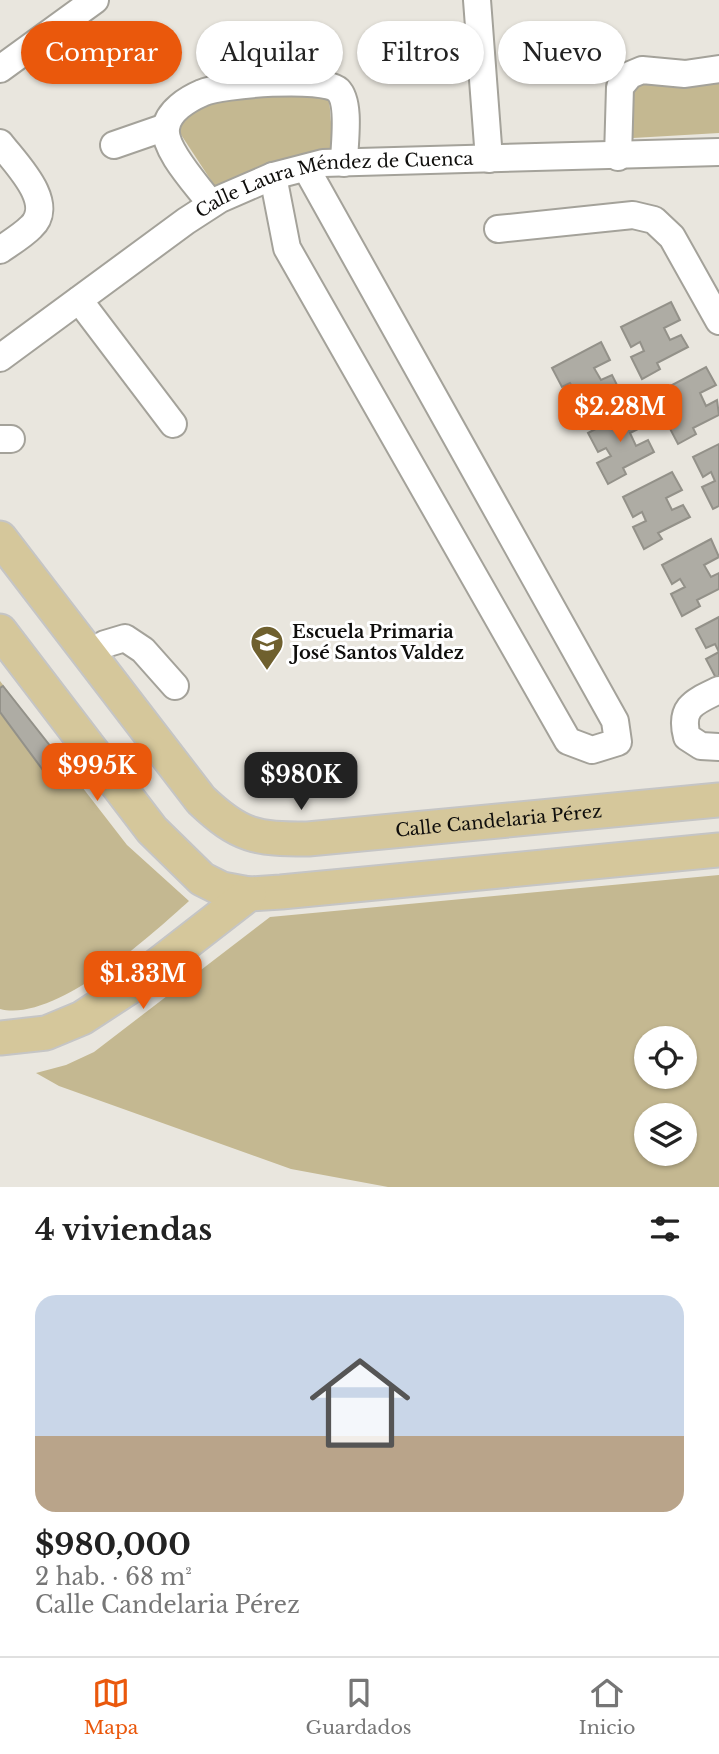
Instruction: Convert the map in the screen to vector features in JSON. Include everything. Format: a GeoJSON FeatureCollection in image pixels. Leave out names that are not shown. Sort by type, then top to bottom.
{"type":"FeatureCollection","features":[{"type":"Feature","properties":{"kind":"main road","name":"Calle Candelaria Pérez"},"geometry":{"type":"LineString","coordinates":[[0,538],[201,800],[224,822],[245,833],[270,839],[308,839],[719,800]]}},
{"type":"Feature","properties":{"kind":"main road"},"geometry":{"type":"LineString","coordinates":[[0,631],[152,830],[202,879],[222,889],[249,894],[719,850]]}},
{"type":"Feature","properties":{"kind":"main road"},"geometry":{"type":"LineString","coordinates":[[0,1038],[46,1033],[82,1018],[128,988],[249,894]]}},
{"type":"Feature","properties":{"kind":"street"},"geometry":{"type":"LineString","coordinates":[[0,69],[95,0]]}},
{"type":"Feature","properties":{"kind":"street"},"geometry":{"type":"LineString","coordinates":[[477,0],[489,159]]}},
{"type":"Feature","properties":{"kind":"street"},"geometry":{"type":"LineString","coordinates":[[618,156],[620,87],[630,75],[642,70],[685,74],[719,69]]}},
{"type":"Feature","properties":{"kind":"street"},"geometry":{"type":"LineString","coordinates":[[211,204],[168,145],[166,127],[174,110],[204,92],[277,81],[325,85],[338,89],[346,103],[344,163]]}},
{"type":"Feature","properties":{"kind":"street"},"geometry":{"type":"LineString","coordinates":[[114,145],[166,127]]}},
{"type":"Feature","properties":{"kind":"street"},"geometry":{"type":"LineString","coordinates":[[0,143],[8,171],[37,193],[41,206],[34,225],[0,250]]}},
{"type":"Feature","properties":{"kind":"street","name":"Calle Laura Méndez de Cuenca"},"geometry":{"type":"LineString","coordinates":[[0,358],[211,204],[273,176],[323,163],[719,152]]}},
{"type":"Feature","properties":{"kind":"street"},"geometry":{"type":"LineString","coordinates":[[273,176],[287,248],[568,741],[592,750],[618,741],[615,721],[306,168]]}},
{"type":"Feature","properties":{"kind":"street"},"geometry":{"type":"LineString","coordinates":[[498,229],[633,215],[654,220],[672,237],[719,321]]}},
{"type":"Feature","properties":{"kind":"street"},"geometry":{"type":"LineString","coordinates":[[79,300],[173,424]]}},
{"type":"Feature","properties":{"kind":"street"},"geometry":{"type":"LineString","coordinates":[[88,654],[105,644],[125,638],[143,650],[175,685]]}},
{"type":"Feature","properties":{"kind":"street"},"geometry":{"type":"LineString","coordinates":[[719,690],[696,701],[687,710],[683,722],[687,737],[701,746],[719,747]]}},
{"type":"Feature","properties":{"kind":"shaded area"},"geometry":{"type":"Polygon","coordinates":[[[719,75],[719,133],[633,138],[631,82],[719,75]]]}},
{"type":"Feature","properties":{"kind":"shaded area"},"geometry":{"type":"Polygon","coordinates":[[[328,84],[333,149],[216,188],[170,118],[209,100],[328,84]]]}},
{"type":"Feature","properties":{"kind":"shaded area"},"geometry":{"type":"Polygon","coordinates":[[[0,681],[127,845],[189,901],[127,954],[74,990],[47,1003],[22,1010],[0,1009],[0,681]]]}},
{"type":"Feature","properties":{"kind":"shaded area"},"geometry":{"type":"Polygon","coordinates":[[[719,875],[719,1187],[388,1187],[291,1169],[59,1086],[36,1073],[66,1065],[94,1052],[270,917],[719,875]]]}},
{"type":"Feature","properties":{"kind":"building"},"geometry":{"type":"Polygon","coordinates":[[[671,302],[680,320],[664,328],[670,340],[681,335],[688,347],[657,363],[660,369],[642,379],[631,357],[644,351],[640,342],[631,347],[621,327],[671,302]]]}},
{"type":"Feature","properties":{"kind":"building"},"geometry":{"type":"Polygon","coordinates":[[[601,342],[610,360],[594,368],[601,380],[612,375],[618,387],[587,403],[590,409],[572,419],[562,397],[575,391],[570,383],[562,387],[552,368],[601,342]]]}},
{"type":"Feature","properties":{"kind":"building"},"geometry":{"type":"Polygon","coordinates":[[[706,367],[716,385],[700,393],[706,406],[717,400],[719,415],[693,428],[696,434],[678,444],[667,423],[680,416],[676,408],[667,412],[657,393],[706,367]]]}},
{"type":"Feature","properties":{"kind":"building"},"geometry":{"type":"Polygon","coordinates":[[[637,407],[646,425],[630,433],[636,446],[648,440],[654,452],[623,468],[626,474],[608,484],[597,463],[611,456],[606,448],[598,452],[588,433],[637,407]]]}},
{"type":"Feature","properties":{"kind":"building"},"geometry":{"type":"Polygon","coordinates":[[[719,444],[719,506],[713,509],[702,487],[715,481],[711,472],[703,477],[693,457],[719,444]]]}},
{"type":"Feature","properties":{"kind":"building"},"geometry":{"type":"Polygon","coordinates":[[[672,472],[682,490],[666,498],[672,510],[683,505],[690,517],[658,533],[662,539],[644,549],[633,527],[646,521],[642,512],[633,517],[623,497],[672,472]]]}},
{"type":"Feature","properties":{"kind":"building"},"geometry":{"type":"Polygon","coordinates":[[[711,539],[719,557],[704,565],[711,577],[719,573],[719,589],[697,600],[700,606],[682,616],[671,594],[685,587],[680,579],[672,584],[662,565],[711,539]]]}},
{"type":"Feature","properties":{"kind":"building"},"geometry":{"type":"Polygon","coordinates":[[[719,617],[719,652],[715,644],[706,648],[696,629],[719,617]]]}},
{"type":"Feature","properties":{"kind":"building"},"geometry":{"type":"Polygon","coordinates":[[[719,652],[719,679],[717,680],[706,659],[719,652]]]}},
{"type":"Feature","properties":{"kind":"building"},"geometry":{"type":"Polygon","coordinates":[[[3,686],[66,766],[48,777],[0,712],[0,688],[3,686]]]}},
{"type":"Feature","properties":{"kind":"place","name":"Escuela Primaria José Santos Valdez"},"geometry":{"type":"Point","coordinates":[267,672]}}]}
